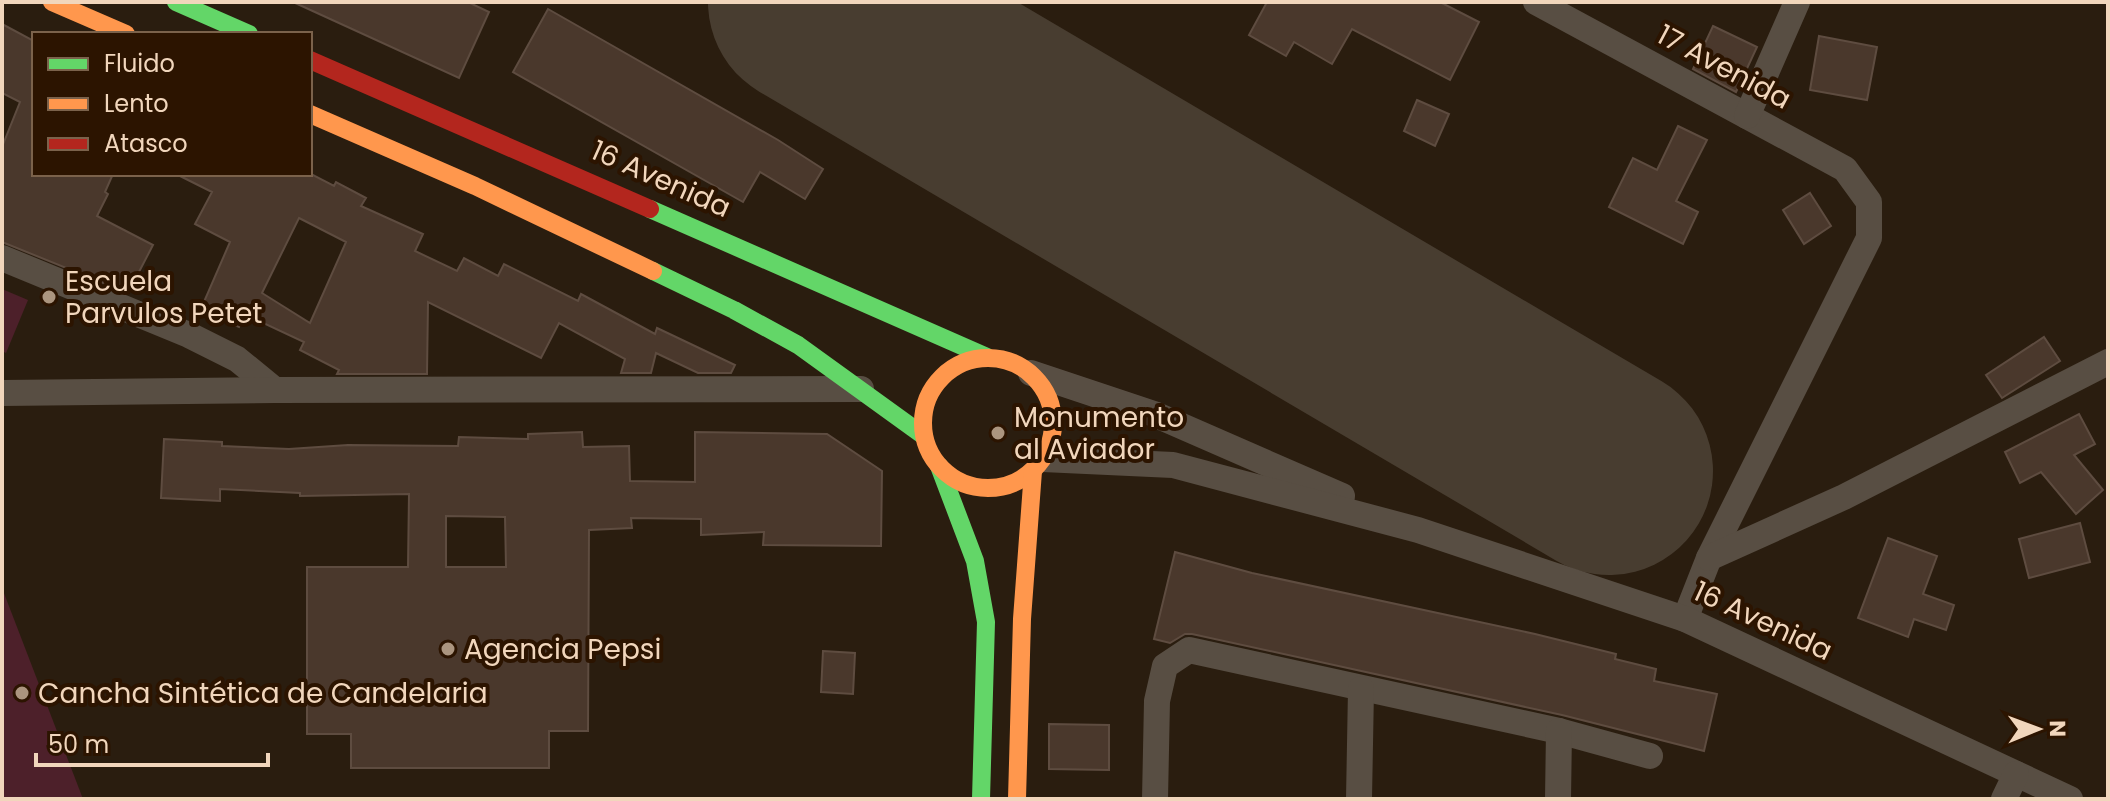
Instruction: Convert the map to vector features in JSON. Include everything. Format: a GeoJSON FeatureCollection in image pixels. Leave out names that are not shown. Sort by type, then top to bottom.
{"type":"FeatureCollection","features":[{"type":"Feature","properties":{"kind":"street"},"geometry":{"type":"LineString","coordinates":[[52,2],[121,32]]}},
{"type":"Feature","properties":{"kind":"street"},"geometry":{"type":"LineString","coordinates":[[176,2],[244,32]]}},
{"type":"Feature","properties":{"kind":"street","name":"17 Avenida"},"geometry":{"type":"LineString","coordinates":[[1536,2],[1845,169],[1869,202],[1869,238],[1709,558]]}},
{"type":"Feature","properties":{"kind":"street"},"geometry":{"type":"LineString","coordinates":[[1747,116],[1797,2]]}},
{"type":"Feature","properties":{"kind":"street","name":"16 Avenida"},"geometry":{"type":"LineString","coordinates":[[312,61],[434,128],[987,357]]}},
{"type":"Feature","properties":{"kind":"street"},"geometry":{"type":"LineString","coordinates":[[312,115],[734,310],[798,345],[924,436]]}},
{"type":"Feature","properties":{"kind":"street"},"geometry":{"type":"LineString","coordinates":[[421,163],[434,128]]}},
{"type":"Feature","properties":{"kind":"street"},"geometry":{"type":"LineString","coordinates":[[2,258],[189,335],[237,359],[275,390]]}},
{"type":"Feature","properties":{"kind":"street"},"geometry":{"type":"LineString","coordinates":[[987,357],[1003,359],[1031,373],[1044,387],[1054,423],[1051,442],[1038,465],[1016,483],[996,488],[975,488],[955,480],[929,452],[924,436],[924,414],[931,392],[945,373],[965,362],[987,357]]}},
{"type":"Feature","properties":{"kind":"street"},"geometry":{"type":"LineString","coordinates":[[1685,619],[1709,558],[1844,497],[2108,362]]}},
{"type":"Feature","properties":{"kind":"street","name":"16 Avenida"},"geometry":{"type":"LineString","coordinates":[[1031,373],[1154,414],[1418,530]]}},
{"type":"Feature","properties":{"kind":"street"},"geometry":{"type":"LineString","coordinates":[[2,393],[861,389]]}},
{"type":"Feature","properties":{"kind":"street"},"geometry":{"type":"LineString","coordinates":[[1017,799],[1022,619],[1038,465]]}},
{"type":"Feature","properties":{"kind":"street","name":"16 Avenida"},"geometry":{"type":"LineString","coordinates":[[1038,465],[1173,465],[1418,530],[1685,619],[2070,799]]}},
{"type":"Feature","properties":{"kind":"street"},"geometry":{"type":"LineString","coordinates":[[939,466],[975,561],[986,622],[981,799]]}},
{"type":"Feature","properties":{"kind":"street"},"geometry":{"type":"LineString","coordinates":[[1155,799],[1157,701],[1165,666],[1189,650],[1559,731],[1650,756]]}},
{"type":"Feature","properties":{"kind":"street"},"geometry":{"type":"LineString","coordinates":[[1359,799],[1361,689]]}},
{"type":"Feature","properties":{"kind":"street"},"geometry":{"type":"LineString","coordinates":[[1558,799],[1559,731]]}},
{"type":"Feature","properties":{"kind":"street"},"geometry":{"type":"LineString","coordinates":[[2004,799],[2016,774]]}},
{"type":"Feature","properties":{"kind":"shaded area"},"geometry":{"type":"Polygon","coordinates":[[[2,289],[28,300],[6,353],[2,351],[2,289]]]}},
{"type":"Feature","properties":{"kind":"shaded area","name":"Cancha Sintética de Candelaria"},"geometry":{"type":"Polygon","coordinates":[[[2,588],[83,799],[2,799],[2,588]]]}},
{"type":"Feature","properties":{"kind":"building"},"geometry":{"type":"Polygon","coordinates":[[[293,2],[468,2],[489,12],[459,78],[293,2]]]}},
{"type":"Feature","properties":{"kind":"building"},"geometry":{"type":"Polygon","coordinates":[[[1267,2],[1440,2],[1479,22],[1450,80],[1352,29],[1332,64],[1294,42],[1286,56],[1249,35],[1267,2]]]}},
{"type":"Feature","properties":{"kind":"building"},"geometry":{"type":"Polygon","coordinates":[[[548,9],[778,140],[823,169],[805,199],[760,172],[743,202],[513,72],[548,9]]]}},
{"type":"Feature","properties":{"kind":"building"},"geometry":{"type":"Polygon","coordinates":[[[2,24],[32,40],[32,176],[112,176],[105,192],[108,194],[97,216],[153,245],[128,293],[2,242],[2,147],[20,102],[2,93],[2,24]]]}},
{"type":"Feature","properties":{"kind":"building"},"geometry":{"type":"Polygon","coordinates":[[[1713,26],[1757,47],[1736,92],[1693,69],[1713,26]]]}},
{"type":"Feature","properties":{"kind":"building"},"geometry":{"type":"Polygon","coordinates":[[[1819,36],[1877,47],[1867,100],[1810,90],[1819,36]]]}},
{"type":"Feature","properties":{"kind":"building"},"geometry":{"type":"Polygon","coordinates":[[[1417,100],[1449,114],[1435,146],[1404,131],[1417,100]]]}},
{"type":"Feature","properties":{"kind":"building"},"geometry":{"type":"Polygon","coordinates":[[[1678,126],[1707,140],[1676,201],[1698,212],[1683,244],[1609,207],[1633,158],[1657,170],[1678,126]]]}},
{"type":"Feature","properties":{"kind":"building"},"geometry":{"type":"Polygon","coordinates":[[[312,175],[334,186],[336,182],[366,198],[361,206],[423,234],[415,251],[457,271],[464,258],[498,276],[504,264],[578,301],[581,294],[655,334],[657,328],[735,365],[731,373],[698,373],[656,353],[651,373],[621,373],[625,359],[559,323],[541,358],[428,302],[427,374],[337,374],[339,370],[300,350],[304,342],[244,314],[239,327],[200,311],[230,242],[195,224],[212,192],[180,176],[312,175]],[[299,218],[262,293],[310,323],[346,242],[299,218]]]}},
{"type":"Feature","properties":{"kind":"building"},"geometry":{"type":"Polygon","coordinates":[[[1810,193],[1831,226],[1804,244],[1783,210],[1810,193]]]}},
{"type":"Feature","properties":{"kind":"building"},"geometry":{"type":"Polygon","coordinates":[[[2044,337],[2060,361],[2002,398],[1986,375],[2044,337]]]}},
{"type":"Feature","properties":{"kind":"building"},"geometry":{"type":"Polygon","coordinates":[[[2079,414],[2095,444],[2074,455],[2103,490],[2076,514],[2041,472],[2020,483],[2005,452],[2079,414]]]}},
{"type":"Feature","properties":{"kind":"building"},"geometry":{"type":"Polygon","coordinates":[[[582,432],[583,447],[629,446],[630,481],[695,482],[695,432],[827,434],[882,471],[881,546],[763,545],[764,532],[701,535],[701,519],[631,518],[632,528],[589,530],[588,731],[549,731],[549,768],[351,768],[351,734],[307,734],[307,567],[408,567],[409,494],[300,496],[300,493],[220,489],[220,501],[161,498],[164,439],[289,449],[348,445],[458,446],[459,437],[528,439],[528,434],[582,432]],[[446,516],[446,567],[506,567],[505,517],[446,516]]]}},
{"type":"Feature","properties":{"kind":"building"},"geometry":{"type":"Polygon","coordinates":[[[2080,523],[2090,562],[2029,578],[2019,539],[2080,523]]]}},
{"type":"Feature","properties":{"kind":"building"},"geometry":{"type":"Polygon","coordinates":[[[1888,538],[1937,556],[1923,594],[1954,605],[1946,630],[1914,619],[1908,637],[1858,618],[1888,538]]]}},
{"type":"Feature","properties":{"kind":"building"},"geometry":{"type":"Polygon","coordinates":[[[1175,552],[1252,573],[1535,634],[1616,654],[1615,659],[1656,669],[1654,681],[1717,694],[1704,751],[1562,715],[1192,634],[1185,634],[1170,643],[1154,639],[1175,552]]]}},
{"type":"Feature","properties":{"kind":"building"},"geometry":{"type":"Polygon","coordinates":[[[823,651],[855,653],[853,694],[821,692],[823,651]]]}},
{"type":"Feature","properties":{"kind":"building"},"geometry":{"type":"Polygon","coordinates":[[[1049,724],[1109,725],[1109,770],[1049,769],[1049,724]]]}},
{"type":"Feature","properties":{"kind":"runway"},"geometry":{"type":"LineString","coordinates":[[812,2],[1609,471]]}},
{"type":"Feature","properties":{"kind":"traffic: fast"},"geometry":{"type":"LineString","coordinates":[[176,2],[244,32]]}},
{"type":"Feature","properties":{"kind":"traffic: fast"},"geometry":{"type":"LineString","coordinates":[[650,209],[987,357]]}},
{"type":"Feature","properties":{"kind":"traffic: fast"},"geometry":{"type":"LineString","coordinates":[[653,271],[798,345],[924,436]]}},
{"type":"Feature","properties":{"kind":"traffic: fast"},"geometry":{"type":"LineString","coordinates":[[939,466],[975,561],[986,622],[981,799]]}},
{"type":"Feature","properties":{"kind":"traffic: slow"},"geometry":{"type":"LineString","coordinates":[[52,2],[121,32]]}},
{"type":"Feature","properties":{"kind":"traffic: slow"},"geometry":{"type":"LineString","coordinates":[[312,115],[475,186],[653,271]]}},
{"type":"Feature","properties":{"kind":"traffic: slow"},"geometry":{"type":"LineString","coordinates":[[988,358],[1013,363],[1034,377],[1048,398],[1053,423],[1048,448],[1034,469],[1013,483],[988,488],[963,483],[942,469],[928,448],[923,423],[928,398],[942,377],[963,363],[988,358]]}},
{"type":"Feature","properties":{"kind":"traffic: slow"},"geometry":{"type":"LineString","coordinates":[[1017,799],[1022,619],[1033,471]]}},
{"type":"Feature","properties":{"kind":"traffic: jam"},"geometry":{"type":"LineString","coordinates":[[312,61],[650,209]]}},
{"type":"Feature","properties":{"kind":"place","name":"Escuela Parvulos Petet"},"geometry":{"type":"Point","coordinates":[49,297]}},
{"type":"Feature","properties":{"kind":"place","name":"Monumento al Aviador"},"geometry":{"type":"Point","coordinates":[998,433]}},
{"type":"Feature","properties":{"kind":"place","name":"Agencia Pepsi"},"geometry":{"type":"Point","coordinates":[448,649]}},
{"type":"Feature","properties":{"kind":"place","name":"Cancha Sintética de Candelaria"},"geometry":{"type":"Point","coordinates":[22,693]}}]}
